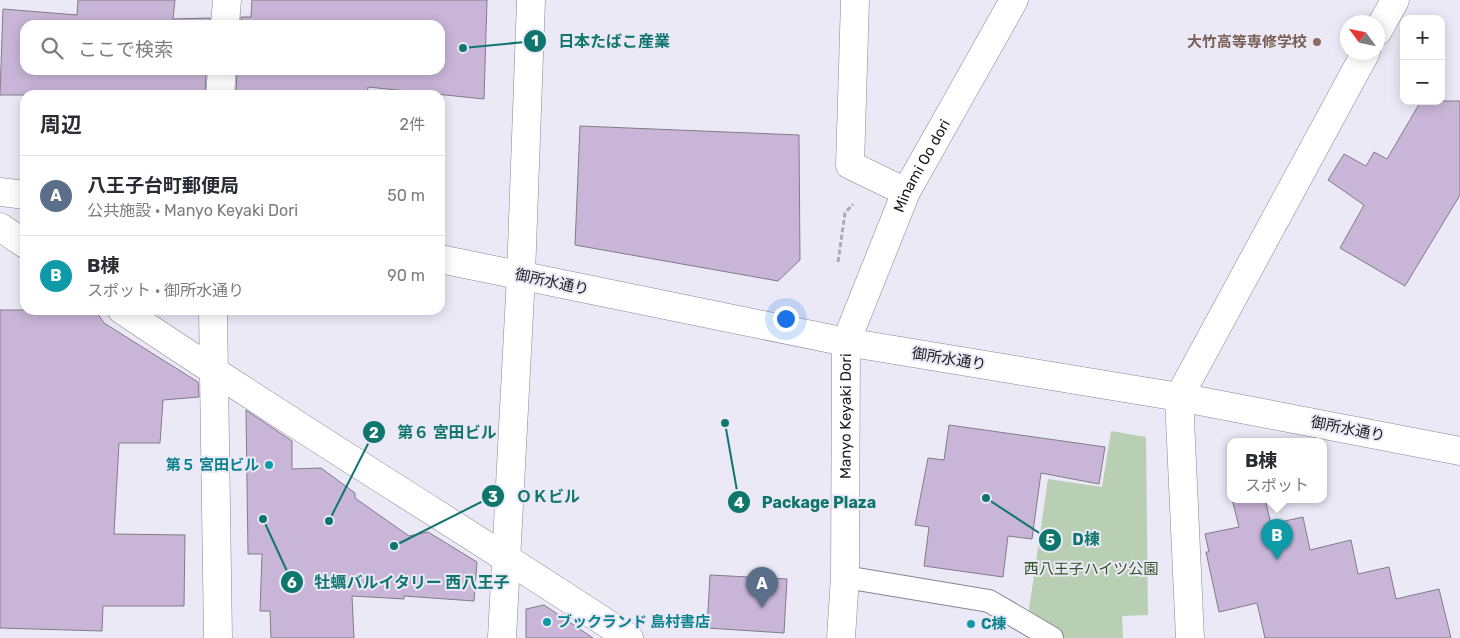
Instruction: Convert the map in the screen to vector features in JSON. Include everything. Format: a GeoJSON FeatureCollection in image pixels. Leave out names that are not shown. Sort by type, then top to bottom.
{"type":"FeatureCollection","features":[{"type":"Feature","properties":{"kind":"street"},"geometry":{"type":"LineString","coordinates":[[225,20],[227,0]]}},
{"type":"Feature","properties":{"kind":"street"},"geometry":{"type":"LineString","coordinates":[[502,638],[521,276],[531,0]]}},
{"type":"Feature","properties":{"kind":"street"},"geometry":{"type":"LineString","coordinates":[[854,0],[850,165],[906,192]]}},
{"type":"Feature","properties":{"kind":"street","name":"Minami Oo dori"},"geometry":{"type":"LineString","coordinates":[[846,342],[906,192],[1014,0]]}},
{"type":"Feature","properties":{"kind":"street"},"geometry":{"type":"LineString","coordinates":[[1385,18],[1395,0]]}},
{"type":"Feature","properties":{"kind":"street"},"geometry":{"type":"LineString","coordinates":[[1190,638],[1179,397],[1362,60]]}},
{"type":"Feature","properties":{"kind":"street"},"geometry":{"type":"LineString","coordinates":[[220,90],[222,75]]}},
{"type":"Feature","properties":{"kind":"street"},"geometry":{"type":"LineString","coordinates":[[0,192],[20,194]]}},
{"type":"Feature","properties":{"kind":"street"},"geometry":{"type":"LineString","coordinates":[[0,227],[20,241]]}},
{"type":"Feature","properties":{"kind":"street","name":"御所水通り"},"geometry":{"type":"LineString","coordinates":[[445,260],[846,342],[1179,397],[1460,451]]}},
{"type":"Feature","properties":{"kind":"street"},"geometry":{"type":"LineString","coordinates":[[129,315],[214,372],[506,557],[629,638]]}},
{"type":"Feature","properties":{"kind":"street"},"geometry":{"type":"LineString","coordinates":[[213,315],[218,638]]}},
{"type":"Feature","properties":{"kind":"street","name":"Manyo Keyaki Dori"},"geometry":{"type":"LineString","coordinates":[[841,638],[845,577],[846,342]]}},
{"type":"Feature","properties":{"kind":"lane"},"geometry":{"type":"LineString","coordinates":[[845,577],[989,601],[1052,638]]}},
{"type":"Feature","properties":{"kind":"green space","name":"西八王子ハイツ公園"},"geometry":{"type":"Polygon","coordinates":[[[1111,431],[1146,437],[1148,615],[1122,616],[1123,638],[1052,638],[1027,623],[1048,479],[1102,487],[1111,431]]]}},
{"type":"Feature","properties":{"kind":"building"},"geometry":{"type":"Polygon","coordinates":[[[78,0],[175,0],[173,19],[210,18],[210,20],[20,20],[20,75],[206,75],[205,90],[20,90],[20,95],[0,95],[3,9],[77,15],[78,0]]]}},
{"type":"Feature","properties":{"kind":"building"},"geometry":{"type":"Polygon","coordinates":[[[252,0],[487,0],[484,99],[445,95],[445,90],[397,90],[368,87],[368,90],[236,90],[237,75],[445,75],[445,20],[241,20],[241,17],[251,17],[252,0]]]}},
{"type":"Feature","properties":{"kind":"building"},"geometry":{"type":"Polygon","coordinates":[[[1445,101],[1460,101],[1460,195],[1405,286],[1340,248],[1364,205],[1328,180],[1344,154],[1366,166],[1374,152],[1387,159],[1419,105],[1445,105],[1445,101]]]}},
{"type":"Feature","properties":{"kind":"building"},"geometry":{"type":"Polygon","coordinates":[[[580,126],[799,135],[800,260],[778,281],[575,245],[580,126]]]}},
{"type":"Feature","properties":{"kind":"building"},"geometry":{"type":"Polygon","coordinates":[[[0,310],[20,310],[20,315],[98,315],[104,323],[198,382],[199,397],[163,400],[160,443],[119,443],[114,534],[185,535],[184,606],[103,606],[102,631],[0,628],[0,310]]]}},
{"type":"Feature","properties":{"kind":"building"},"geometry":{"type":"Polygon","coordinates":[[[246,410],[292,441],[292,469],[321,468],[355,493],[355,498],[409,536],[428,532],[477,562],[474,601],[404,596],[404,599],[352,596],[354,638],[271,638],[270,611],[260,611],[262,554],[248,554],[246,410]]]}},
{"type":"Feature","properties":{"kind":"building"},"geometry":{"type":"Polygon","coordinates":[[[949,425],[1105,447],[1099,484],[1041,473],[1032,539],[1008,536],[1003,577],[924,566],[929,527],[915,525],[928,458],[944,460],[949,425]]]}},
{"type":"Feature","properties":{"kind":"building"},"geometry":{"type":"Polygon","coordinates":[[[1233,503],[1266,503],[1271,524],[1303,517],[1310,550],[1351,540],[1358,574],[1389,567],[1396,599],[1439,589],[1451,638],[1265,638],[1257,603],[1219,612],[1206,552],[1209,552],[1205,534],[1239,527],[1233,503]]]}},
{"type":"Feature","properties":{"kind":"building"},"geometry":{"type":"Polygon","coordinates":[[[710,575],[787,579],[784,633],[707,628],[710,575]]]}},
{"type":"Feature","properties":{"kind":"building","name":"ブックランド 島村書店"},"geometry":{"type":"Polygon","coordinates":[[[544,605],[593,638],[526,638],[526,609],[544,605]]]}},
{"type":"Feature","properties":{"kind":"place","name":"大竹高等専修学校"},"geometry":{"type":"Point","coordinates":[1317,42]}},
{"type":"Feature","properties":{"kind":"place","name":"日本たばこ産業"},"geometry":{"type":"Point","coordinates":[463,48]}},
{"type":"Feature","properties":{"kind":"place","name":"Package Plaza"},"geometry":{"type":"Point","coordinates":[725,423]}},
{"type":"Feature","properties":{"kind":"place","name":"第５ 宮田ビル"},"geometry":{"type":"Point","coordinates":[269,465]}},
{"type":"Feature","properties":{"kind":"place","name":"D棟"},"geometry":{"type":"Point","coordinates":[986,498]}},
{"type":"Feature","properties":{"kind":"place","name":"牡蠣バルイタリー 西八王子"},"geometry":{"type":"Point","coordinates":[263,519]}},
{"type":"Feature","properties":{"kind":"place","name":"第６ 宮田ビル"},"geometry":{"type":"Point","coordinates":[329,521]}},
{"type":"Feature","properties":{"kind":"place","name":"ＯＫビル"},"geometry":{"type":"Point","coordinates":[394,546]}},
{"type":"Feature","properties":{"kind":"place","name":"B棟"},"geometry":{"type":"Point","coordinates":[1277,560]}},
{"type":"Feature","properties":{"kind":"place","name":"八王子台町郵便局"},"geometry":{"type":"Point","coordinates":[762,608]}},
{"type":"Feature","properties":{"kind":"place","name":"ブックランド 島村書店"},"geometry":{"type":"Point","coordinates":[547,622]}},
{"type":"Feature","properties":{"kind":"place","name":"C棟"},"geometry":{"type":"Point","coordinates":[971,624]}}]}
